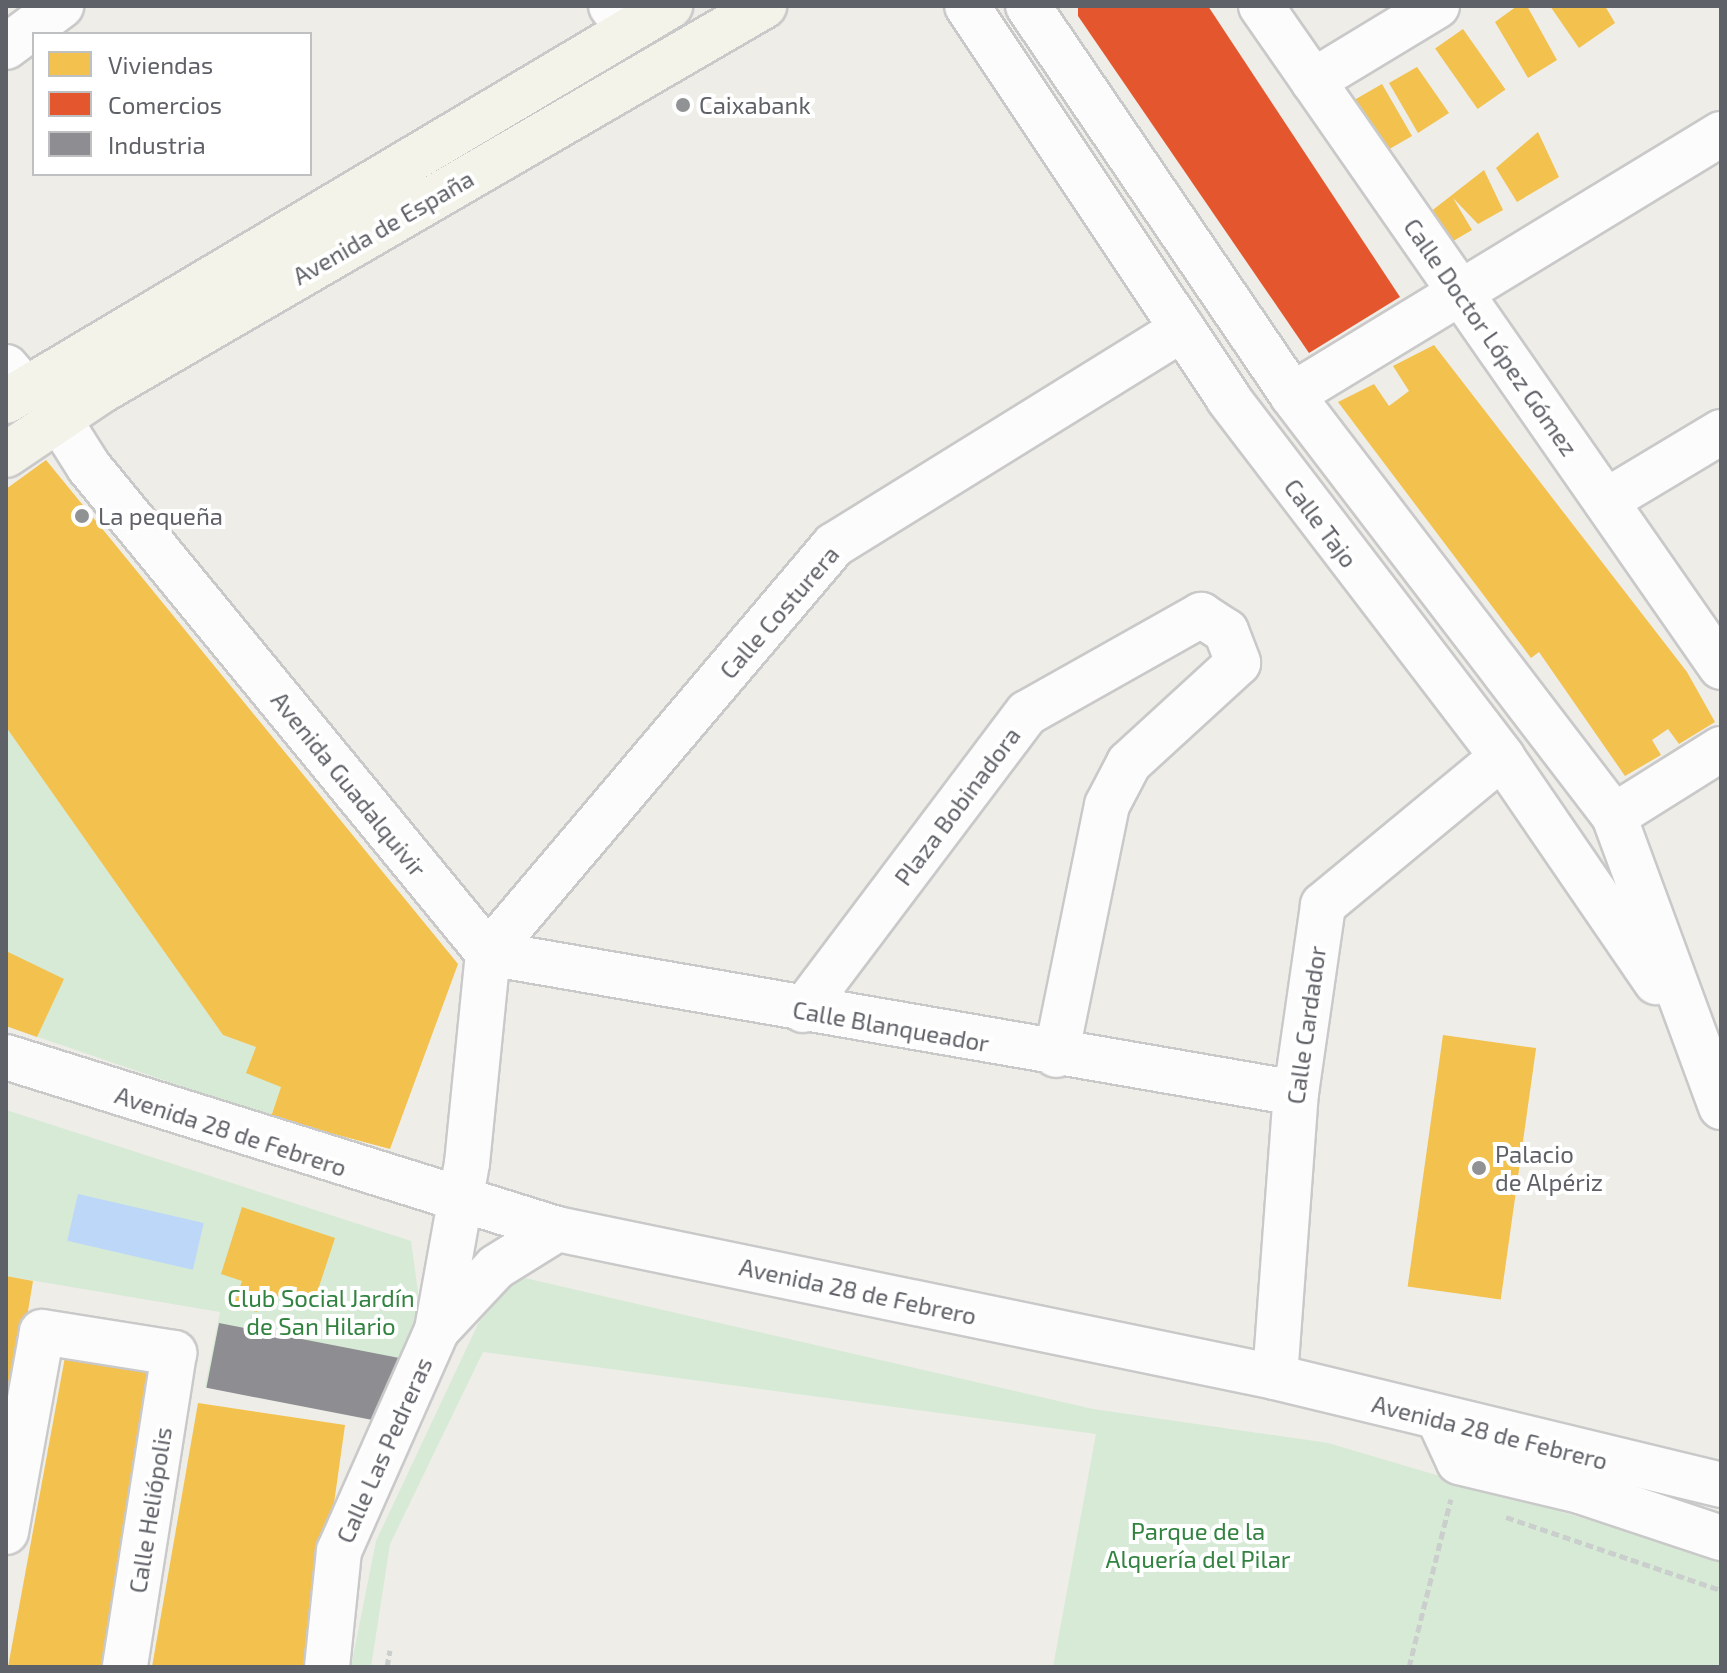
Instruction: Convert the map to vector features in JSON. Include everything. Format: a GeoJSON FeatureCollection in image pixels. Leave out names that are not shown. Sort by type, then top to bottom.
{"type":"FeatureCollection","features":[{"type":"Feature","properties":{"kind":"main road","name":"Avenida de España"},"geometry":{"type":"LineString","coordinates":[[12,385],[620,18],[670,6]]}},
{"type":"Feature","properties":{"kind":"main road","name":"Avenida de España"},"geometry":{"type":"LineString","coordinates":[[6,455],[58,418],[764,6]]}},
{"type":"Feature","properties":{"kind":"street"},"geometry":{"type":"LineString","coordinates":[[6,47],[61,6]]}},
{"type":"Feature","properties":{"kind":"street","name":"Calle Tajo"},"geometry":{"type":"LineString","coordinates":[[967,6],[1182,329],[1502,757],[1689,1030]]}},
{"type":"Feature","properties":{"kind":"street","name":"Calle Tajo"},"geometry":{"type":"LineString","coordinates":[[1028,6],[1292,395],[1614,816],[1689,1030],[1721,1107]]}},
{"type":"Feature","properties":{"kind":"street","name":"Calle Doctor López Gómez"},"geometry":{"type":"LineString","coordinates":[[1261,6],[1721,667]]}},
{"type":"Feature","properties":{"kind":"street"},"geometry":{"type":"LineString","coordinates":[[1313,81],[1437,6]]}},
{"type":"Feature","properties":{"kind":"street"},"geometry":{"type":"LineString","coordinates":[[1292,395],[1721,134]]}},
{"type":"Feature","properties":{"kind":"street","name":"Calle Costurera"},"geometry":{"type":"LineString","coordinates":[[488,953],[834,545],[1182,329]]}},
{"type":"Feature","properties":{"kind":"street","name":"Avenida Guadalquivir"},"geometry":{"type":"LineString","coordinates":[[58,418],[89,467],[488,953]]}},
{"type":"Feature","properties":{"kind":"street"},"geometry":{"type":"LineString","coordinates":[[1606,501],[1721,432]]}},
{"type":"Feature","properties":{"kind":"street","name":"Plaza Bobinadora"},"geometry":{"type":"LineString","coordinates":[[803,1010],[1027,713],[1201,615],[1226,631],[1238,663],[1129,763],[1107,805],[1056,1055]]}},
{"type":"Feature","properties":{"kind":"street"},"geometry":{"type":"LineString","coordinates":[[1614,816],[1721,749]]}},
{"type":"Feature","properties":{"kind":"street","name":"Calle Cardador"},"geometry":{"type":"LineString","coordinates":[[1275,1377],[1296,1093],[1323,905],[1502,757]]}},
{"type":"Feature","properties":{"kind":"street"},"geometry":{"type":"LineString","coordinates":[[461,1201],[488,953]]}},
{"type":"Feature","properties":{"kind":"street","name":"Calle Blanqueador"},"geometry":{"type":"LineString","coordinates":[[488,953],[1056,1055],[1296,1093]]}},
{"type":"Feature","properties":{"kind":"street","name":"Avenida 28 de Febrero"},"geometry":{"type":"LineString","coordinates":[[6,1057],[557,1229],[1275,1377],[1721,1485]]}},
{"type":"Feature","properties":{"kind":"street","name":"Calle Las Pedreras"},"geometry":{"type":"LineString","coordinates":[[327,1667],[339,1551],[437,1330],[461,1201]]}},
{"type":"Feature","properties":{"kind":"street","name":"Calle Las Pedreras"},"geometry":{"type":"LineString","coordinates":[[437,1330],[496,1267],[557,1229]]}},
{"type":"Feature","properties":{"kind":"street","name":"Calle Heliópolis"},"geometry":{"type":"LineString","coordinates":[[6,1532],[42,1332],[174,1353],[125,1667]]}},
{"type":"Feature","properties":{"kind":"street"},"geometry":{"type":"LineString","coordinates":[[1439,1419],[1459,1462],[1721,1538]]}},
{"type":"Feature","properties":{"kind":"path"},"geometry":{"type":"LineString","coordinates":[[1409,1667],[1445,1503],[1466,1504]]}},
{"type":"Feature","properties":{"kind":"path"},"geometry":{"type":"LineString","coordinates":[[1495,1513],[1721,1590]]}},
{"type":"Feature","properties":{"kind":"path"},"geometry":{"type":"LineString","coordinates":[[387,1667],[390,1650]]}},
{"type":"Feature","properties":{"kind":"green space"},"geometry":{"type":"Polygon","coordinates":[[[6,727],[223,1035],[256,1047],[281,1087],[271,1117],[6,1026],[6,727]]]}},
{"type":"Feature","properties":{"kind":"green space","name":"Club Social Jardín de San Hilario"},"geometry":{"type":"Polygon","coordinates":[[[6,1110],[411,1241],[424,1336],[384,1420],[205,1387],[220,1312],[6,1276],[6,1110]]]}},
{"type":"Feature","properties":{"kind":"green space","name":"Parque de la Alquería del Pilar"},"geometry":{"type":"Polygon","coordinates":[[[516,1276],[1093,1409],[1328,1443],[1721,1559],[1721,1667],[1053,1667],[1096,1434],[483,1352],[390,1544],[371,1667],[351,1667],[376,1541],[478,1324],[516,1276]]]}},
{"type":"Feature","properties":{"kind":"water"},"geometry":{"type":"Polygon","coordinates":[[[78,1194],[204,1223],[193,1270],[67,1241],[78,1194]]]}},
{"type":"Feature","properties":{"kind":"building: Viviendas"},"geometry":{"type":"Polygon","coordinates":[[[1517,6],[1527,6],[1557,60],[1528,78],[1495,22],[1517,6]]]}},
{"type":"Feature","properties":{"kind":"building: Viviendas"},"geometry":{"type":"Polygon","coordinates":[[[1550,6],[1605,6],[1615,23],[1579,48],[1550,6]]]}},
{"type":"Feature","properties":{"kind":"building: Viviendas"},"geometry":{"type":"Polygon","coordinates":[[[1463,29],[1505,90],[1478,109],[1435,49],[1463,29]]]}},
{"type":"Feature","properties":{"kind":"building: Viviendas"},"geometry":{"type":"Polygon","coordinates":[[[1417,67],[1449,113],[1418,133],[1389,83],[1417,67]]]}},
{"type":"Feature","properties":{"kind":"building: Viviendas"},"geometry":{"type":"Polygon","coordinates":[[[1382,84],[1412,136],[1378,155],[1348,104],[1382,84]]]}},
{"type":"Feature","properties":{"kind":"building: Viviendas"},"geometry":{"type":"Polygon","coordinates":[[[1538,132],[1559,177],[1517,202],[1496,168],[1538,132]]]}},
{"type":"Feature","properties":{"kind":"building: Viviendas"},"geometry":{"type":"Polygon","coordinates":[[[1484,170],[1503,210],[1478,224],[1453,198],[1472,230],[1448,244],[1425,216],[1484,170]]]}},
{"type":"Feature","properties":{"kind":"building: Viviendas"},"geometry":{"type":"Polygon","coordinates":[[[1434,345],[1687,672],[1715,722],[1679,744],[1668,729],[1652,740],[1661,755],[1625,776],[1539,652],[1531,658],[1338,402],[1374,384],[1389,406],[1409,391],[1393,366],[1434,345]]]}},
{"type":"Feature","properties":{"kind":"building: Viviendas"},"geometry":{"type":"Polygon","coordinates":[[[46,460],[458,964],[390,1149],[271,1117],[281,1087],[246,1073],[256,1047],[223,1035],[6,727],[6,489],[46,460]]]}},
{"type":"Feature","properties":{"kind":"building: Viviendas"},"geometry":{"type":"Polygon","coordinates":[[[6,951],[64,979],[37,1037],[6,1026],[6,951]]]}},
{"type":"Feature","properties":{"kind":"building: Viviendas","name":"Palacio de Alpériz"},"geometry":{"type":"Polygon","coordinates":[[[1443,1035],[1536,1048],[1501,1300],[1408,1287],[1443,1035]]]}},
{"type":"Feature","properties":{"kind":"building: Viviendas"},"geometry":{"type":"Polygon","coordinates":[[[242,1207],[335,1238],[312,1308],[264,1292],[257,1312],[234,1305],[242,1281],[221,1274],[242,1207]]]}},
{"type":"Feature","properties":{"kind":"building: Viviendas"},"geometry":{"type":"Polygon","coordinates":[[[6,1276],[33,1281],[8,1431],[6,1431],[6,1276]]]}},
{"type":"Feature","properties":{"kind":"building: Viviendas"},"geometry":{"type":"Polygon","coordinates":[[[152,1355],[118,1667],[8,1667],[65,1357],[152,1355]]]}},
{"type":"Feature","properties":{"kind":"building: Viviendas"},"geometry":{"type":"Polygon","coordinates":[[[198,1403],[345,1425],[311,1667],[152,1667],[198,1403]]]}},
{"type":"Feature","properties":{"kind":"building: Comercios"},"geometry":{"type":"Polygon","coordinates":[[[1078,6],[1208,6],[1400,297],[1309,353],[1078,16],[1078,6]]]}},
{"type":"Feature","properties":{"kind":"building: Industria"},"geometry":{"type":"Polygon","coordinates":[[[219,1323],[401,1358],[388,1423],[206,1388],[219,1323]]]}},
{"type":"Feature","properties":{"kind":"place","name":"Caixabank"},"geometry":{"type":"Point","coordinates":[683,105]}},
{"type":"Feature","properties":{"kind":"place","name":"La pequeña"},"geometry":{"type":"Point","coordinates":[82,516]}},
{"type":"Feature","properties":{"kind":"place","name":"Palacio de Alpériz"},"geometry":{"type":"Point","coordinates":[1479,1168]}}]}
